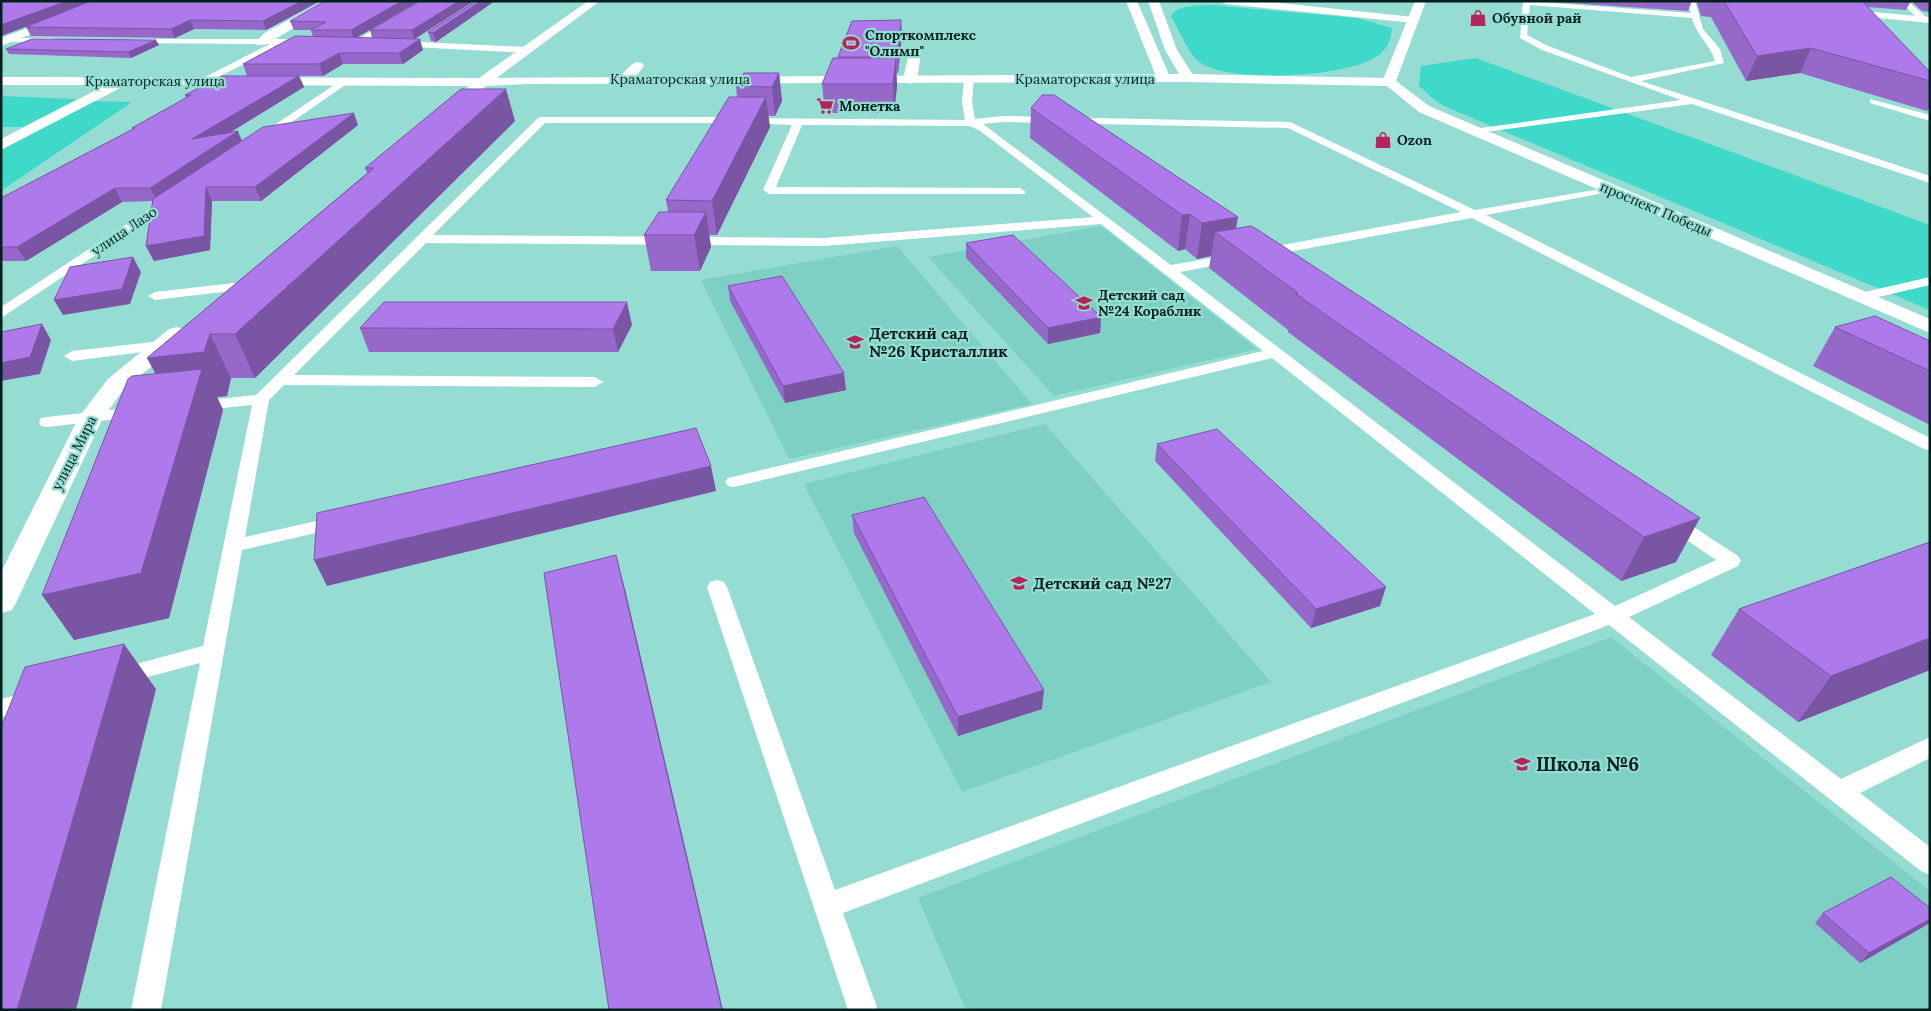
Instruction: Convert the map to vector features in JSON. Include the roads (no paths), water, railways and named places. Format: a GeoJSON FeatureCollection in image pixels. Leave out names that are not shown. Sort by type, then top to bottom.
{"type":"FeatureCollection","features":[{"type":"Feature","properties":{"kind":"street"},"geometry":{"type":"LineString","coordinates":[[4,41],[110,1]]}},
{"type":"Feature","properties":{"kind":"street"},"geometry":{"type":"LineString","coordinates":[[261,42],[270,35],[334,1]]}},
{"type":"Feature","properties":{"kind":"street"},"geometry":{"type":"LineString","coordinates":[[428,126],[482,82],[595,1]]}},
{"type":"Feature","properties":{"kind":"street"},"geometry":{"type":"LineString","coordinates":[[1131,1],[1164,79]]}},
{"type":"Feature","properties":{"kind":"street"},"geometry":{"type":"LineString","coordinates":[[1152,1],[1171,50],[1188,78]]}},
{"type":"Feature","properties":{"kind":"street"},"geometry":{"type":"LineString","coordinates":[[1226,1],[1406,16]]}},
{"type":"Feature","properties":{"kind":"street"},"geometry":{"type":"LineString","coordinates":[[1389,82],[1406,16],[1421,1]]}},
{"type":"Feature","properties":{"kind":"street"},"geometry":{"type":"LineString","coordinates":[[1827,12],[1927,20]]}},
{"type":"Feature","properties":{"kind":"street"},"geometry":{"type":"LineString","coordinates":[[910,80],[915,53]]}},
{"type":"Feature","properties":{"kind":"street"},"geometry":{"type":"LineString","coordinates":[[626,79],[637,66]]}},
{"type":"Feature","properties":{"kind":"street","name":"Краматорская улица"},"geometry":{"type":"LineString","coordinates":[[1,81],[482,82],[626,79],[910,80],[1188,78],[1389,82]]}},
{"type":"Feature","properties":{"kind":"street"},"geometry":{"type":"LineString","coordinates":[[1,145],[125,81]]}},
{"type":"Feature","properties":{"kind":"street","name":"проспект Победы"},"geometry":{"type":"LineString","coordinates":[[1389,82],[1424,110],[1930,327]]}},
{"type":"Feature","properties":{"kind":"street","name":"улица Мира"},"geometry":{"type":"LineString","coordinates":[[1,602],[91,417],[116,384],[241,281]]}},
{"type":"Feature","properties":{"kind":"lane"},"geometry":{"type":"LineString","coordinates":[[373,43],[351,43],[429,1]]}},
{"type":"Feature","properties":{"kind":"lane"},"geometry":{"type":"LineString","coordinates":[[1630,80],[1720,63],[1716,49],[1699,30],[1690,1]]}},
{"type":"Feature","properties":{"kind":"lane"},"geometry":{"type":"LineString","coordinates":[[1903,1],[1927,20]]}},
{"type":"Feature","properties":{"kind":"lane"},"geometry":{"type":"LineString","coordinates":[[1695,16],[1526,2],[1523,36],[1545,48],[1630,80],[1930,180]]}},
{"type":"Feature","properties":{"kind":"lane"},"geometry":{"type":"LineString","coordinates":[[1856,14],[1868,27]]}},
{"type":"Feature","properties":{"kind":"lane"},"geometry":{"type":"LineString","coordinates":[[417,44],[425,38]]}},
{"type":"Feature","properties":{"kind":"lane"},"geometry":{"type":"LineString","coordinates":[[4,41],[66,40]]}},
{"type":"Feature","properties":{"kind":"lane"},"geometry":{"type":"LineString","coordinates":[[124,41],[318,43]]}},
{"type":"Feature","properties":{"kind":"lane"},"geometry":{"type":"LineString","coordinates":[[204,81],[281,42]]}},
{"type":"Feature","properties":{"kind":"lane"},"geometry":{"type":"LineString","coordinates":[[390,44],[527,50]]}},
{"type":"Feature","properties":{"kind":"lane"},"geometry":{"type":"LineString","coordinates":[[726,120],[748,79]]}},
{"type":"Feature","properties":{"kind":"lane"},"geometry":{"type":"LineString","coordinates":[[969,79],[967,102],[970,122]]}},
{"type":"Feature","properties":{"kind":"lane"},"geometry":{"type":"LineString","coordinates":[[248,147],[346,81]]}},
{"type":"Feature","properties":{"kind":"lane"},"geometry":{"type":"LineString","coordinates":[[1474,132],[1692,101]]}},
{"type":"Feature","properties":{"kind":"lane"},"geometry":{"type":"LineString","coordinates":[[1873,101],[1930,118]]}},
{"type":"Feature","properties":{"kind":"lane"},"geometry":{"type":"LineString","coordinates":[[146,1010],[261,399],[542,120],[970,122],[1002,119],[1290,125],[1474,214],[1930,445]]}},
{"type":"Feature","properties":{"kind":"lane"},"geometry":{"type":"LineString","coordinates":[[1062,120],[1077,132]]}},
{"type":"Feature","properties":{"kind":"lane"},"geometry":{"type":"LineString","coordinates":[[798,122],[769,190],[1020,192]]}},
{"type":"Feature","properties":{"kind":"lane"},"geometry":{"type":"LineString","coordinates":[[970,122],[983,128],[1104,220],[1930,863]]}},
{"type":"Feature","properties":{"kind":"lane"},"geometry":{"type":"LineString","coordinates":[[1168,270],[1609,189]]}},
{"type":"Feature","properties":{"kind":"lane","name":"улица Лазо"},"geometry":{"type":"LineString","coordinates":[[1,314],[183,191]]}},
{"type":"Feature","properties":{"kind":"lane"},"geometry":{"type":"LineString","coordinates":[[424,239],[824,242],[1104,220]]}},
{"type":"Feature","properties":{"kind":"lane"},"geometry":{"type":"LineString","coordinates":[[155,296],[241,281]]}},
{"type":"Feature","properties":{"kind":"lane"},"geometry":{"type":"LineString","coordinates":[[1861,297],[1930,281]]}},
{"type":"Feature","properties":{"kind":"lane"},"geometry":{"type":"LineString","coordinates":[[72,356],[162,346]]}},
{"type":"Feature","properties":{"kind":"lane"},"geometry":{"type":"LineString","coordinates":[[734,482],[1275,353]]}},
{"type":"Feature","properties":{"kind":"lane"},"geometry":{"type":"LineString","coordinates":[[280,380],[595,382]]}},
{"type":"Feature","properties":{"kind":"lane"},"geometry":{"type":"LineString","coordinates":[[176,408],[261,399]]}},
{"type":"Feature","properties":{"kind":"lane"},"geometry":{"type":"LineString","coordinates":[[48,422],[157,410]]}},
{"type":"Feature","properties":{"kind":"lane"},"geometry":{"type":"LineString","coordinates":[[827,906],[1612,616],[1731,561],[1658,512]]}},
{"type":"Feature","properties":{"kind":"lane"},"geometry":{"type":"LineString","coordinates":[[233,546],[358,518]]}},
{"type":"Feature","properties":{"kind":"lane"},"geometry":{"type":"LineString","coordinates":[[717,587],[863,1010]]}},
{"type":"Feature","properties":{"kind":"lane"},"geometry":{"type":"LineString","coordinates":[[98,683],[213,652]]}},
{"type":"Feature","properties":{"kind":"lane"},"geometry":{"type":"LineString","coordinates":[[1,708],[50,696]]}},
{"type":"Feature","properties":{"kind":"lane"},"geometry":{"type":"LineString","coordinates":[[1839,792],[1930,747]]}},
{"type":"Feature","properties":{"kind":"place","name":"Обувной рай"},"geometry":{"type":"Point","coordinates":[1478,18]}},
{"type":"Feature","properties":{"kind":"place","name":"Спорткомплекс \"Олимп\""},"geometry":{"type":"Point","coordinates":[851,43]}},
{"type":"Feature","properties":{"kind":"place","name":"Монетка"},"geometry":{"type":"Point","coordinates":[825,106]}},
{"type":"Feature","properties":{"kind":"place","name":"Ozon"},"geometry":{"type":"Point","coordinates":[1383,140]}},
{"type":"Feature","properties":{"kind":"place","name":"Детский сад №24 Кораблик"},"geometry":{"type":"Point","coordinates":[1084,303]}},
{"type":"Feature","properties":{"kind":"place","name":"Детский сад №26 Кристаллик"},"geometry":{"type":"Point","coordinates":[855,342]}},
{"type":"Feature","properties":{"kind":"place","name":"Детский сад №27"},"geometry":{"type":"Point","coordinates":[1019,583]}},
{"type":"Feature","properties":{"kind":"place","name":"Школа №6"},"geometry":{"type":"Point","coordinates":[1522,764]}}]}
